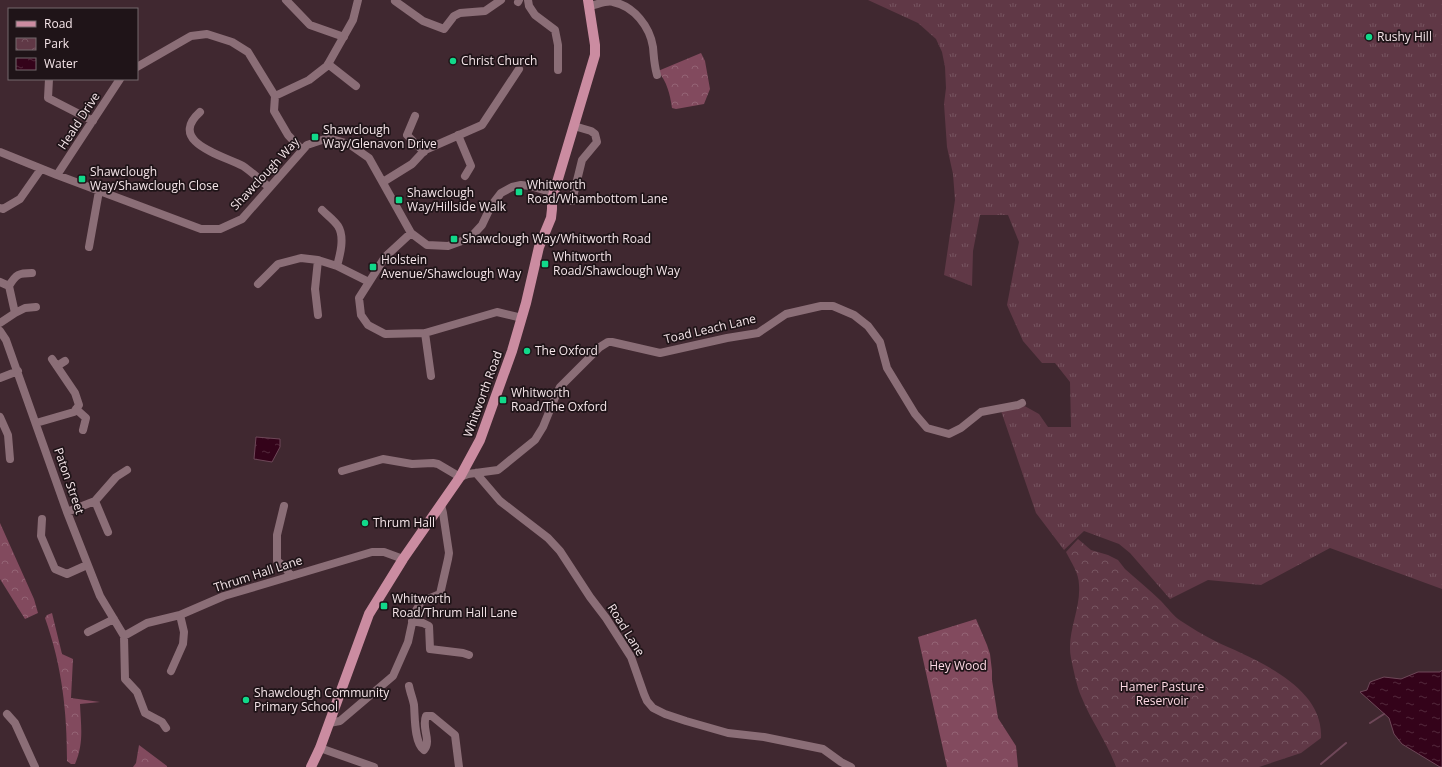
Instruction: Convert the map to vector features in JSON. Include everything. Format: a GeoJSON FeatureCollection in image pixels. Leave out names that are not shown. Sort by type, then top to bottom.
{"type":"FeatureCollection","features":[{"type":"Feature","properties":{"kind":"main road","name":"Whitworth Road"},"geometry":{"type":"LineString","coordinates":[[311,767],[320,748],[369,614],[403,559],[460,477],[480,440],[512,351],[522,318],[539,247],[551,218],[552,199],[595,55],[595,45],[588,3]]}},
{"type":"Feature","properties":{"kind":"street"},"geometry":{"type":"LineString","coordinates":[[286,0],[310,25],[344,37]]}},
{"type":"Feature","properties":{"kind":"street"},"geometry":{"type":"LineString","coordinates":[[275,96],[309,80],[328,64],[353,20],[358,0]]}},
{"type":"Feature","properties":{"kind":"street"},"geometry":{"type":"LineString","coordinates":[[395,1],[423,21],[444,29],[454,16],[460,13],[485,11],[501,0]]}},
{"type":"Feature","properties":{"kind":"street"},"geometry":{"type":"LineString","coordinates":[[528,0],[529,6],[535,15],[554,30],[558,45],[558,70]]}},
{"type":"Feature","properties":{"kind":"street"},"geometry":{"type":"LineString","coordinates":[[588,3],[612,2],[624,7],[640,18],[649,33],[653,46],[653,63],[657,75]]}},
{"type":"Feature","properties":{"kind":"street"},"geometry":{"type":"LineString","coordinates":[[138,66],[191,36],[207,34],[232,42],[248,52],[275,96],[274,111],[288,135],[302,150]]}},
{"type":"Feature","properties":{"kind":"street"},"geometry":{"type":"LineString","coordinates":[[328,64],[356,86]]}},
{"type":"Feature","properties":{"kind":"street"},"geometry":{"type":"LineString","coordinates":[[383,182],[412,164],[424,152],[482,125],[519,69]]}},
{"type":"Feature","properties":{"kind":"street"},"geometry":{"type":"LineString","coordinates":[[48,80],[48,98],[93,121]]}},
{"type":"Feature","properties":{"kind":"street","name":"Heald Drive"},"geometry":{"type":"LineString","coordinates":[[57,175],[119,80]]}},
{"type":"Feature","properties":{"kind":"street"},"geometry":{"type":"LineString","coordinates":[[200,112],[189,124],[191,137],[207,150],[244,167],[269,187]]}},
{"type":"Feature","properties":{"kind":"street"},"geometry":{"type":"LineString","coordinates":[[415,116],[407,134],[424,152]]}},
{"type":"Feature","properties":{"kind":"street"},"geometry":{"type":"LineString","coordinates":[[572,201],[582,160],[597,142],[595,134],[591,131],[574,126]]}},
{"type":"Feature","properties":{"kind":"street"},"geometry":{"type":"LineString","coordinates":[[458,135],[471,166],[465,176]]}},
{"type":"Feature","properties":{"kind":"street","name":"Shawclough Way"},"geometry":{"type":"LineString","coordinates":[[0,152],[40,169],[201,229],[220,229],[242,219],[307,145],[328,138],[349,144],[369,158],[411,233],[427,245],[448,246],[470,238],[482,225],[491,206],[501,193],[512,187],[521,185],[530,186],[554,193]]}},
{"type":"Feature","properties":{"kind":"street"},"geometry":{"type":"LineString","coordinates":[[0,208],[3,209],[20,199],[40,169]]}},
{"type":"Feature","properties":{"kind":"street"},"geometry":{"type":"LineString","coordinates":[[89,247],[99,191]]}},
{"type":"Feature","properties":{"kind":"street"},"geometry":{"type":"LineString","coordinates":[[322,210],[338,226],[342,242],[337,266]]}},
{"type":"Feature","properties":{"kind":"street"},"geometry":{"type":"LineString","coordinates":[[411,233],[385,257],[360,298],[361,315],[368,325],[385,334],[425,333],[497,312],[522,318]]}},
{"type":"Feature","properties":{"kind":"street"},"geometry":{"type":"LineString","coordinates":[[258,284],[278,264],[301,258],[318,260],[337,266],[369,282]]}},
{"type":"Feature","properties":{"kind":"street"},"geometry":{"type":"LineString","coordinates":[[318,260],[316,289],[318,315]]}},
{"type":"Feature","properties":{"kind":"street"},"geometry":{"type":"LineString","coordinates":[[16,312],[9,286],[14,277],[22,273],[32,273]]}},
{"type":"Feature","properties":{"kind":"street"},"geometry":{"type":"LineString","coordinates":[[0,282],[9,286]]}},
{"type":"Feature","properties":{"kind":"street","name":"Toad Leach Lane"},"geometry":{"type":"LineString","coordinates":[[460,477],[468,474],[498,470],[535,440],[543,427],[560,387],[600,347],[608,342],[660,354],[727,338],[758,333],[786,314],[821,306],[833,306],[854,316],[868,326],[880,342],[888,368],[895,381],[915,414],[927,428],[949,434],[961,428],[981,412],[1022,403]]}},
{"type":"Feature","properties":{"kind":"street"},"geometry":{"type":"LineString","coordinates":[[0,323],[16,312],[25,308],[36,307]]}},
{"type":"Feature","properties":{"kind":"street","name":"Paton Street"},"geometry":{"type":"LineString","coordinates":[[0,331],[6,340],[18,371],[87,565],[100,596],[124,636]]}},
{"type":"Feature","properties":{"kind":"street"},"geometry":{"type":"LineString","coordinates":[[425,333],[431,376]]}},
{"type":"Feature","properties":{"kind":"street"},"geometry":{"type":"LineString","coordinates":[[36,423],[74,412],[80,405],[75,393],[52,359]]}},
{"type":"Feature","properties":{"kind":"street"},"geometry":{"type":"LineString","coordinates":[[57,366],[65,361]]}},
{"type":"Feature","properties":{"kind":"street"},"geometry":{"type":"LineString","coordinates":[[0,378],[18,371]]}},
{"type":"Feature","properties":{"kind":"street"},"geometry":{"type":"LineString","coordinates":[[76,409],[86,418],[83,430]]}},
{"type":"Feature","properties":{"kind":"street"},"geometry":{"type":"LineString","coordinates":[[0,416],[8,435],[10,459]]}},
{"type":"Feature","properties":{"kind":"street"},"geometry":{"type":"LineString","coordinates":[[342,471],[382,459],[412,464],[438,464],[460,477]]}},
{"type":"Feature","properties":{"kind":"street"},"geometry":{"type":"LineString","coordinates":[[67,512],[95,501],[116,477],[127,470]]}},
{"type":"Feature","properties":{"kind":"street","name":"Road Lane"},"geometry":{"type":"LineString","coordinates":[[476,473],[500,501],[548,538],[560,552],[627,650],[638,675],[644,694],[653,708],[679,719],[728,733],[764,737],[823,749],[841,762],[851,767]]}},
{"type":"Feature","properties":{"kind":"street"},"geometry":{"type":"LineString","coordinates":[[95,501],[108,532]]}},
{"type":"Feature","properties":{"kind":"street"},"geometry":{"type":"LineString","coordinates":[[329,723],[340,721],[393,676],[408,642],[414,614],[421,602],[440,594],[449,553],[441,505]]}},
{"type":"Feature","properties":{"kind":"street"},"geometry":{"type":"LineString","coordinates":[[284,506],[277,535],[277,561],[284,566],[291,576]]}},
{"type":"Feature","properties":{"kind":"street"},"geometry":{"type":"LineString","coordinates":[[42,519],[41,536],[55,569],[67,574],[87,565]]}},
{"type":"Feature","properties":{"kind":"street","name":"Thrum Hall Lane"},"geometry":{"type":"LineString","coordinates":[[124,636],[147,623],[180,615],[224,596],[372,552],[384,552],[403,559]]}},
{"type":"Feature","properties":{"kind":"street"},"geometry":{"type":"LineString","coordinates":[[171,671],[183,644],[184,632],[180,615]]}},
{"type":"Feature","properties":{"kind":"street"},"geometry":{"type":"LineString","coordinates":[[88,632],[114,619]]}},
{"type":"Feature","properties":{"kind":"street"},"geometry":{"type":"LineString","coordinates":[[412,621],[429,626],[430,649],[469,655]]}},
{"type":"Feature","properties":{"kind":"street"},"geometry":{"type":"LineString","coordinates":[[124,636],[125,679],[137,692],[145,713],[165,723]]}},
{"type":"Feature","properties":{"kind":"street"},"geometry":{"type":"LineString","coordinates":[[409,686],[414,704],[414,719],[420,746],[424,750],[426,748],[427,740],[424,722],[426,716],[432,716],[455,735],[459,767]]}},
{"type":"Feature","properties":{"kind":"street"},"geometry":{"type":"LineString","coordinates":[[6,714],[15,723],[35,767]]}},
{"type":"Feature","properties":{"kind":"street"},"geometry":{"type":"LineString","coordinates":[[320,748],[374,767]]}},
{"type":"Feature","properties":{"kind":"green space"},"geometry":{"type":"Polygon","coordinates":[[[868,0],[1442,0],[1442,589],[1330,548],[1261,585],[1208,580],[1170,599],[1130,553],[1119,544],[1084,531],[1064,550],[1036,513],[1000,408],[1021,404],[1039,414],[1048,427],[1071,427],[1070,382],[1055,363],[1042,363],[1023,341],[1007,305],[1019,242],[1008,215],[980,215],[973,251],[972,286],[944,275],[955,200],[953,174],[947,147],[944,104],[946,88],[945,67],[942,52],[936,39],[918,23],[868,0]]]}},
{"type":"Feature","properties":{"kind":"green space"},"geometry":{"type":"Polygon","coordinates":[[[701,53],[705,61],[710,89],[704,104],[676,109],[672,108],[668,88],[658,71],[701,53]]]}},
{"type":"Feature","properties":{"kind":"green space"},"geometry":{"type":"Polygon","coordinates":[[[0,523],[34,599],[38,613],[25,619],[0,579],[0,523]]]}},
{"type":"Feature","properties":{"kind":"green space","name":"Hamer Pasture Reservoir"},"geometry":{"type":"Polygon","coordinates":[[[1078,539],[1091,550],[1108,555],[1118,560],[1125,569],[1157,597],[1181,621],[1211,639],[1266,666],[1283,676],[1299,689],[1311,703],[1319,719],[1321,738],[1301,753],[1259,767],[1116,767],[1081,696],[1071,658],[1070,640],[1078,603],[1079,581],[1066,552],[1078,539]]]}},
{"type":"Feature","properties":{"kind":"green space"},"geometry":{"type":"Polygon","coordinates":[[[52,613],[62,654],[73,659],[71,698],[100,702],[80,704],[81,742],[75,764],[71,764],[67,761],[65,706],[56,654],[45,618],[47,615],[52,613]]]}},
{"type":"Feature","properties":{"kind":"green space","name":"Hey Wood"},"geometry":{"type":"Polygon","coordinates":[[[976,619],[990,654],[992,680],[998,718],[1016,746],[1018,767],[947,767],[918,637],[976,619]]]}},
{"type":"Feature","properties":{"kind":"green space"},"geometry":{"type":"Polygon","coordinates":[[[139,745],[167,767],[133,767],[136,763],[139,745]]]}},
{"type":"Feature","properties":{"kind":"water"},"geometry":{"type":"Polygon","coordinates":[[[256,437],[280,439],[280,447],[272,462],[254,459],[256,437]]]}},
{"type":"Feature","properties":{"kind":"water"},"geometry":{"type":"Polygon","coordinates":[[[1442,670],[1442,767],[1440,767],[1402,744],[1394,734],[1389,718],[1360,692],[1367,690],[1370,682],[1384,677],[1401,679],[1418,672],[1440,672],[1442,670]]]}},
{"type":"Feature","properties":{"kind":"waterway"},"geometry":{"type":"LineString","coordinates":[[1370,723],[1384,714]]}},
{"type":"Feature","properties":{"kind":"waterway"},"geometry":{"type":"LineString","coordinates":[[1321,764],[1346,743]]}},
{"type":"Feature","properties":{"kind":"place","name":"Rushy Hill"},"geometry":{"type":"Point","coordinates":[1369,37]}},
{"type":"Feature","properties":{"kind":"place","name":"Christ Church"},"geometry":{"type":"Point","coordinates":[453,61]}},
{"type":"Feature","properties":{"kind":"place","name":"Shawclough Way/Glenavon Drive"},"geometry":{"type":"Point","coordinates":[315,137]}},
{"type":"Feature","properties":{"kind":"place","name":"Shawclough Way/Shawclough Close"},"geometry":{"type":"Point","coordinates":[82,179]}},
{"type":"Feature","properties":{"kind":"place","name":"Whitworth Road/Whambottom Lane"},"geometry":{"type":"Point","coordinates":[519,192]}},
{"type":"Feature","properties":{"kind":"place","name":"Shawclough Way/Hillside Walk"},"geometry":{"type":"Point","coordinates":[399,200]}},
{"type":"Feature","properties":{"kind":"place","name":"Shawclough Way/Whitworth Road"},"geometry":{"type":"Point","coordinates":[454,239]}},
{"type":"Feature","properties":{"kind":"place","name":"Whitworth Road/Shawclough Way"},"geometry":{"type":"Point","coordinates":[545,264]}},
{"type":"Feature","properties":{"kind":"place","name":"Holstein Avenue/Shawclough Way"},"geometry":{"type":"Point","coordinates":[373,267]}},
{"type":"Feature","properties":{"kind":"place","name":"The Oxford"},"geometry":{"type":"Point","coordinates":[527,351]}},
{"type":"Feature","properties":{"kind":"place","name":"Whitworth Road/The Oxford"},"geometry":{"type":"Point","coordinates":[503,400]}},
{"type":"Feature","properties":{"kind":"place","name":"Thrum Hall"},"geometry":{"type":"Point","coordinates":[365,523]}},
{"type":"Feature","properties":{"kind":"place","name":"Whitworth Road/Thrum Hall Lane"},"geometry":{"type":"Point","coordinates":[384,606]}},
{"type":"Feature","properties":{"kind":"place","name":"Shawclough Community Primary School"},"geometry":{"type":"Point","coordinates":[246,700]}}]}
